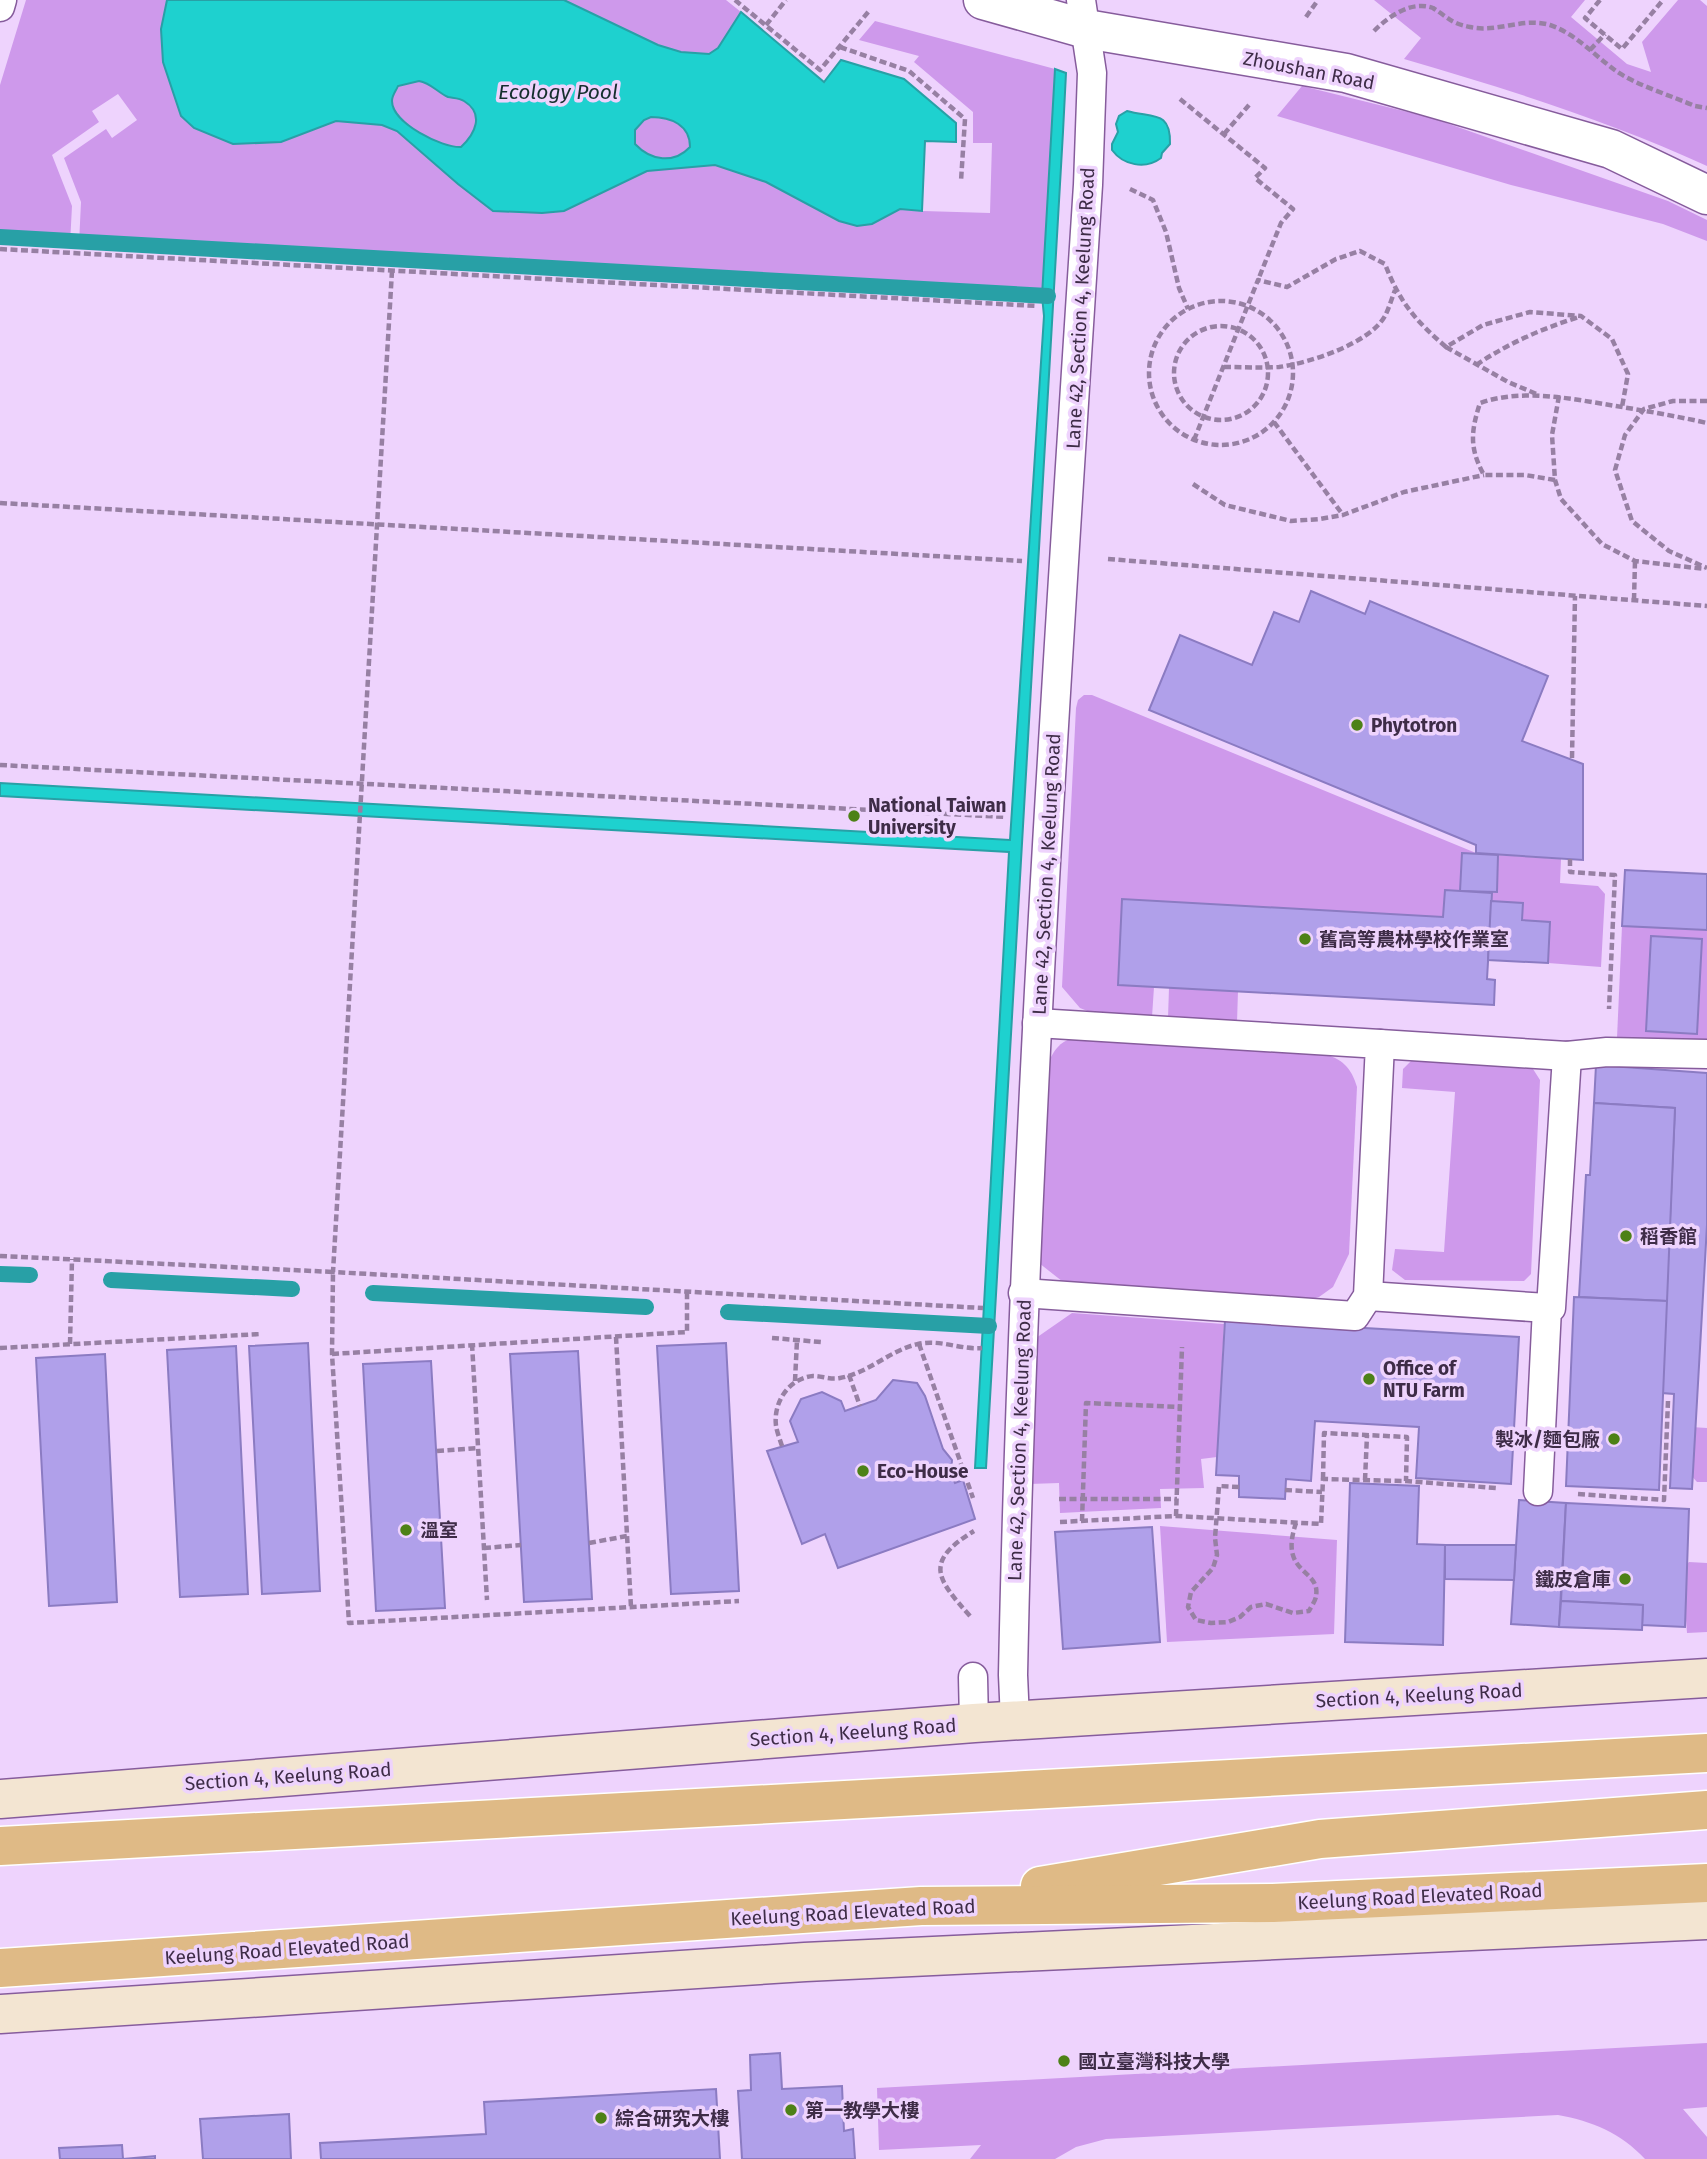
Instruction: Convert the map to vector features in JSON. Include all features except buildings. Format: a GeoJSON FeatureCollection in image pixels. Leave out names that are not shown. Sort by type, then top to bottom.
{"type":"FeatureCollection","features":[{"type":"Feature","properties":{"kind":"highway"},"geometry":{"type":"LineString","coordinates":[[0,1846],[1707,1753]]}},
{"type":"Feature","properties":{"kind":"highway"},"geometry":{"type":"LineString","coordinates":[[921,1906],[1320,1839],[1707,1810]]}},
{"type":"Feature","properties":{"kind":"highway","name":"Keelung Road Elevated Road"},"geometry":{"type":"LineString","coordinates":[[0,1968],[921,1906],[1273,1903],[1707,1883]]}},
{"type":"Feature","properties":{"kind":"main road","name":"Section 4, Keelung Road"},"geometry":{"type":"LineString","coordinates":[[0,1798],[1014,1720],[1707,1678]]}},
{"type":"Feature","properties":{"kind":"main road"},"geometry":{"type":"LineString","coordinates":[[0,2014],[805,1962],[1707,1920]]}},
{"type":"Feature","properties":{"kind":"street","name":"Zhoushan Road"},"geometry":{"type":"LineString","coordinates":[[983,0],[1083,14],[1346,73],[1611,149],[1707,195]]}},
{"type":"Feature","properties":{"kind":"lane"},"geometry":{"type":"LineString","coordinates":[[0,7],[2,0]]}},
{"type":"Feature","properties":{"kind":"lane","name":"Lane 42, Section 4, Keelung Road"},"geometry":{"type":"LineString","coordinates":[[1014,1720],[1024,1302],[1037,1023],[1088,185],[1092,73],[1083,14]]}},
{"type":"Feature","properties":{"kind":"lane"},"geometry":{"type":"LineString","coordinates":[[1037,1023],[1567,1056],[1607,1052],[1707,1054]]}},
{"type":"Feature","properties":{"kind":"lane"},"geometry":{"type":"LineString","coordinates":[[1024,1302],[1184,1304],[1355,1316],[1368,1296],[1380,1044]]}},
{"type":"Feature","properties":{"kind":"lane"},"geometry":{"type":"LineString","coordinates":[[1368,1296],[1552,1308],[1567,1056]]}},
{"type":"Feature","properties":{"kind":"lane"},"geometry":{"type":"LineString","coordinates":[[1538,1491],[1547,1308]]}},
{"type":"Feature","properties":{"kind":"lane"},"geometry":{"type":"LineString","coordinates":[[973,1677],[974,1723]]}},
{"type":"Feature","properties":{"kind":"path"},"geometry":{"type":"LineString","coordinates":[[735,0],[820,70],[869,11]]}},
{"type":"Feature","properties":{"kind":"path"},"geometry":{"type":"LineString","coordinates":[[765,25],[786,0]]}},
{"type":"Feature","properties":{"kind":"path"},"geometry":{"type":"LineString","coordinates":[[1600,0],[1585,18],[1622,49],[1664,0]]}},
{"type":"Feature","properties":{"kind":"path"},"geometry":{"type":"LineString","coordinates":[[1367,38],[1391,13],[1409,5],[1430,5],[1454,24],[1483,30],[1514,24],[1548,24],[1575,37],[1619,73],[1695,106],[1707,108]]}},
{"type":"Feature","properties":{"kind":"path"},"geometry":{"type":"LineString","coordinates":[[1590,50],[1605,34]]}},
{"type":"Feature","properties":{"kind":"path"},"geometry":{"type":"LineString","coordinates":[[839,47],[909,71],[965,119],[961,181]]}},
{"type":"Feature","properties":{"kind":"path"},"geometry":{"type":"LineString","coordinates":[[1180,99],[1265,168],[1255,178],[1293,209],[1280,223],[1194,440]]}},
{"type":"Feature","properties":{"kind":"path"},"geometry":{"type":"LineString","coordinates":[[1088,185],[1126,187],[1153,200],[1166,232],[1179,288],[1188,309]]}},
{"type":"Feature","properties":{"kind":"path"},"geometry":{"type":"LineString","coordinates":[[0,249],[1080,309]]}},
{"type":"Feature","properties":{"kind":"path"},"geometry":{"type":"LineString","coordinates":[[1258,280],[1287,287],[1336,259],[1360,251],[1385,264],[1395,290],[1417,321],[1446,347],[1476,365],[1542,396]]}},
{"type":"Feature","properties":{"kind":"path"},"geometry":{"type":"LineString","coordinates":[[392,271],[333,1272],[332,1354],[349,1623],[739,1601]]}},
{"type":"Feature","properties":{"kind":"path"},"geometry":{"type":"LineString","coordinates":[[1224,367],[1267,368],[1292,365],[1361,339],[1384,317],[1395,290]]}},
{"type":"Feature","properties":{"kind":"path"},"geometry":{"type":"LineString","coordinates":[[1212,302],[1230,302],[1247,307],[1275,326],[1285,341],[1292,365],[1290,392],[1284,408],[1274,422],[1261,433],[1229,445],[1194,440],[1179,432],[1156,406],[1149,372],[1157,339],[1167,325],[1188,309],[1212,302]]}},
{"type":"Feature","properties":{"kind":"path"},"geometry":{"type":"LineString","coordinates":[[1446,347],[1483,325],[1530,312],[1581,316],[1612,339],[1628,374],[1622,407]]}},
{"type":"Feature","properties":{"kind":"path"},"geometry":{"type":"LineString","coordinates":[[1476,365],[1502,347],[1537,330],[1581,316]]}},
{"type":"Feature","properties":{"kind":"path"},"geometry":{"type":"LineString","coordinates":[[1215,327],[1238,329],[1257,342],[1267,368],[1267,385],[1263,396],[1247,412],[1226,420],[1204,417],[1193,412],[1178,395],[1174,384],[1175,361],[1185,342],[1194,334],[1215,327]]}},
{"type":"Feature","properties":{"kind":"path"},"geometry":{"type":"LineString","coordinates":[[1559,397],[1552,435],[1555,480],[1561,499],[1602,544],[1636,561],[1707,569]]}},
{"type":"Feature","properties":{"kind":"path"},"geometry":{"type":"LineString","coordinates":[[1484,475],[1475,458],[1472,428],[1480,403],[1495,398],[1559,397],[1644,409],[1707,423]]}},
{"type":"Feature","properties":{"kind":"path"},"geometry":{"type":"LineString","coordinates":[[1707,401],[1673,401],[1644,409],[1625,435],[1615,470],[1632,520],[1669,551],[1707,569]]}},
{"type":"Feature","properties":{"kind":"path"},"geometry":{"type":"LineString","coordinates":[[1274,422],[1343,515]]}},
{"type":"Feature","properties":{"kind":"path"},"geometry":{"type":"LineString","coordinates":[[1193,484],[1225,505],[1291,521],[1343,515],[1404,492],[1484,475],[1525,475],[1555,480]]}},
{"type":"Feature","properties":{"kind":"path"},"geometry":{"type":"LineString","coordinates":[[0,503],[377,525],[1065,559],[1707,606]]}},
{"type":"Feature","properties":{"kind":"path"},"geometry":{"type":"LineString","coordinates":[[1634,600],[1636,561]]}},
{"type":"Feature","properties":{"kind":"path"},"geometry":{"type":"LineString","coordinates":[[1572,758],[1575,596]]}},
{"type":"Feature","properties":{"kind":"path"},"geometry":{"type":"LineString","coordinates":[[0,765],[1050,819]]}},
{"type":"Feature","properties":{"kind":"path"},"geometry":{"type":"LineString","coordinates":[[1570,859],[1570,872],[1615,875],[1607,1052]]}},
{"type":"Feature","properties":{"kind":"path"},"geometry":{"type":"LineString","coordinates":[[0,1256],[687,1292],[1024,1302]]}},
{"type":"Feature","properties":{"kind":"path"},"geometry":{"type":"LineString","coordinates":[[70,1344],[72,1259]]}},
{"type":"Feature","properties":{"kind":"path"},"geometry":{"type":"LineString","coordinates":[[332,1354],[687,1332],[687,1292]]}},
{"type":"Feature","properties":{"kind":"path"},"geometry":{"type":"LineString","coordinates":[[1176,1516],[1184,1304]]}},
{"type":"Feature","properties":{"kind":"path"},"geometry":{"type":"LineString","coordinates":[[0,1348],[261,1334]]}},
{"type":"Feature","properties":{"kind":"path"},"geometry":{"type":"LineString","coordinates":[[616,1337],[631,1607]]}},
{"type":"Feature","properties":{"kind":"path"},"geometry":{"type":"LineString","coordinates":[[772,1338],[821,1342]]}},
{"type":"Feature","properties":{"kind":"path"},"geometry":{"type":"LineString","coordinates":[[795,1381],[797,1340]]}},
{"type":"Feature","properties":{"kind":"path"},"geometry":{"type":"LineString","coordinates":[[782,1446],[776,1426],[776,1408],[784,1392],[795,1381],[813,1376],[839,1379],[867,1370],[898,1351],[919,1344],[946,1343],[974,1349]]}},
{"type":"Feature","properties":{"kind":"path"},"geometry":{"type":"LineString","coordinates":[[472,1344],[487,1600]]}},
{"type":"Feature","properties":{"kind":"path"},"geometry":{"type":"LineString","coordinates":[[919,1344],[974,1500]]}},
{"type":"Feature","properties":{"kind":"path"},"geometry":{"type":"LineString","coordinates":[[849,1375],[860,1406]]}},
{"type":"Feature","properties":{"kind":"path"},"geometry":{"type":"LineString","coordinates":[[1323,1479],[1406,1481],[1664,1500],[1668,1401]]}},
{"type":"Feature","properties":{"kind":"path"},"geometry":{"type":"LineString","coordinates":[[1082,1521],[1086,1403],[1180,1407]]}},
{"type":"Feature","properties":{"kind":"path"},"geometry":{"type":"LineString","coordinates":[[1017,1525],[1176,1516],[1321,1524],[1324,1433],[1407,1437],[1406,1481]]}},
{"type":"Feature","properties":{"kind":"path"},"geometry":{"type":"LineString","coordinates":[[1365,1480],[1367,1435]]}},
{"type":"Feature","properties":{"kind":"path"},"geometry":{"type":"LineString","coordinates":[[437,1451],[478,1448]]}},
{"type":"Feature","properties":{"kind":"path"},"geometry":{"type":"LineString","coordinates":[[1239,1487],[1219,1486],[1217,1555],[1213,1568],[1191,1592],[1188,1607],[1196,1620],[1228,1622],[1240,1617],[1251,1607],[1266,1604],[1293,1613],[1309,1611],[1317,1596],[1313,1580],[1292,1558],[1290,1540],[1296,1522]]}},
{"type":"Feature","properties":{"kind":"path"},"geometry":{"type":"LineString","coordinates":[[1285,1490],[1322,1492]]}},
{"type":"Feature","properties":{"kind":"path"},"geometry":{"type":"LineString","coordinates":[[1053,1499],[1177,1499]]}},
{"type":"Feature","properties":{"kind":"path"},"geometry":{"type":"LineString","coordinates":[[973,1619],[944,1587],[940,1570],[946,1553],[959,1540],[983,1526]]}},
{"type":"Feature","properties":{"kind":"path"},"geometry":{"type":"LineString","coordinates":[[589,1544],[627,1536]]}},
{"type":"Feature","properties":{"kind":"path"},"geometry":{"type":"LineString","coordinates":[[484,1548],[521,1545]]}},
{"type":"Feature","properties":{"kind":"shaded area"},"geometry":{"type":"Polygon","coordinates":[[[26,0],[726,0],[741,12],[923,211],[990,213],[992,143],[973,143],[973,112],[914,62],[919,56],[859,40],[875,21],[1055,69],[1042,298],[79,244],[81,202],[64,158],[106,129],[112,138],[137,120],[118,94],[92,111],[99,122],[52,155],[72,206],[70,244],[0,240],[0,85],[26,0]]]}},
{"type":"Feature","properties":{"kind":"shaded area"},"geometry":{"type":"Polygon","coordinates":[[[1374,0],[1585,0],[1571,17],[1627,64],[1651,72],[1642,42],[1678,0],[1700,0],[1707,6],[1707,166],[1557,107],[1404,59],[1421,38],[1374,0]]]}},
{"type":"Feature","properties":{"kind":"shaded area"},"geometry":{"type":"Polygon","coordinates":[[[1302,86],[1432,118],[1668,201],[1707,220],[1707,241],[1663,224],[1511,185],[1277,116],[1302,86]]]}},
{"type":"Feature","properties":{"kind":"shaded area"},"geometry":{"type":"Polygon","coordinates":[[[1084,695],[1092,695],[1476,853],[1462,853],[1460,891],[1445,890],[1443,917],[1123,899],[1118,984],[1154,987],[1152,1017],[1095,1014],[1080,1008],[1062,987],[1076,708],[1078,700],[1084,695]]]}},
{"type":"Feature","properties":{"kind":"shaded area"},"geometry":{"type":"Polygon","coordinates":[[[1498,855],[1561,859],[1560,883],[1598,886],[1605,894],[1601,967],[1548,963],[1550,922],[1522,920],[1491,901],[1492,893],[1497,892],[1498,855]]]}},
{"type":"Feature","properties":{"kind":"shaded area"},"geometry":{"type":"Polygon","coordinates":[[[1622,926],[1707,930],[1707,1042],[1617,1038],[1622,926]]]}},
{"type":"Feature","properties":{"kind":"shaded area"},"geometry":{"type":"Polygon","coordinates":[[[1169,988],[1238,991],[1237,1022],[1168,1018],[1169,988]]]}},
{"type":"Feature","properties":{"kind":"shaded area"},"geometry":{"type":"Polygon","coordinates":[[[1072,1038],[1322,1053],[1345,1065],[1357,1087],[1349,1254],[1333,1287],[1319,1297],[1302,1302],[1072,1289],[1039,1263],[1049,1061],[1058,1047],[1072,1038]]]}},
{"type":"Feature","properties":{"kind":"shaded area"},"geometry":{"type":"Polygon","coordinates":[[[1412,1060],[1533,1069],[1540,1080],[1531,1274],[1524,1281],[1405,1280],[1392,1270],[1395,1249],[1444,1252],[1455,1092],[1402,1088],[1403,1069],[1412,1060]]]}},
{"type":"Feature","properties":{"kind":"shaded area"},"geometry":{"type":"Polygon","coordinates":[[[1072,1313],[1224,1324],[1217,1457],[1201,1459],[1204,1488],[1160,1489],[1161,1508],[1060,1513],[1059,1483],[1029,1484],[1036,1338],[1072,1313]]]}},
{"type":"Feature","properties":{"kind":"shaded area"},"geometry":{"type":"Polygon","coordinates":[[[1691,1427],[1707,1428],[1707,1482],[1697,1482],[1689,1473],[1691,1427]]]}},
{"type":"Feature","properties":{"kind":"shaded area"},"geometry":{"type":"Polygon","coordinates":[[[1160,1526],[1337,1540],[1334,1634],[1167,1642],[1160,1526]]]}},
{"type":"Feature","properties":{"kind":"shaded area"},"geometry":{"type":"Polygon","coordinates":[[[1689,1562],[1707,1563],[1707,1632],[1687,1633],[1682,1569],[1689,1562]]]}},
{"type":"Feature","properties":{"kind":"shaded area"},"geometry":{"type":"Polygon","coordinates":[[[1707,2043],[1707,2107],[1683,2109],[1707,2137],[1707,2159],[1645,2159],[1616,2135],[1583,2121],[1558,2115],[1106,2139],[1076,2147],[1055,2159],[970,2159],[981,2145],[879,2150],[877,2088],[1707,2043]]]}},
{"type":"Feature","properties":{"kind":"water","name":"Ecology Pool"},"geometry":{"type":"Polygon","coordinates":[[[167,0],[564,0],[658,45],[681,52],[709,54],[718,48],[741,12],[824,82],[841,60],[904,79],[956,123],[956,142],[925,141],[922,211],[900,209],[872,224],[857,226],[839,221],[766,182],[715,165],[647,171],[564,211],[493,211],[397,131],[382,125],[336,121],[281,142],[233,144],[194,128],[181,116],[163,62],[161,29],[167,0]],[[419,81],[398,86],[392,99],[394,109],[400,118],[419,133],[442,143],[461,147],[474,130],[474,112],[462,100],[448,97],[419,81]],[[651,117],[635,130],[635,144],[641,150],[655,157],[670,158],[690,147],[687,133],[678,124],[651,117]]]}},
{"type":"Feature","properties":{"kind":"water"},"geometry":{"type":"Polygon","coordinates":[[[1055,69],[1066,73],[1063,132],[986,1468],[975,1468],[1009,852],[0,796],[0,783],[1010,840],[1044,316],[1042,296],[1055,69]]]}},
{"type":"Feature","properties":{"kind":"water"},"geometry":{"type":"Polygon","coordinates":[[[1127,111],[1158,117],[1167,125],[1170,144],[1155,162],[1135,164],[1122,159],[1112,150],[1118,132],[1116,124],[1119,116],[1127,111]]]}},
{"type":"Feature","properties":{"kind":"waterway"},"geometry":{"type":"LineString","coordinates":[[0,237],[1048,296]]}},
{"type":"Feature","properties":{"kind":"waterway"},"geometry":{"type":"LineString","coordinates":[[0,1274],[30,1275]]}},
{"type":"Feature","properties":{"kind":"waterway"},"geometry":{"type":"LineString","coordinates":[[111,1280],[292,1289]]}},
{"type":"Feature","properties":{"kind":"waterway"},"geometry":{"type":"LineString","coordinates":[[373,1293],[646,1307]]}},
{"type":"Feature","properties":{"kind":"waterway"},"geometry":{"type":"LineString","coordinates":[[728,1312],[989,1326]]}},
{"type":"Feature","properties":{"kind":"place","name":"Phytotron"},"geometry":{"type":"Point","coordinates":[1357,725]}},
{"type":"Feature","properties":{"kind":"place","name":"National Taiwan University"},"geometry":{"type":"Point","coordinates":[854,816]}},
{"type":"Feature","properties":{"kind":"place","name":"舊高等農林學校作業室"},"geometry":{"type":"Point","coordinates":[1305,939]}},
{"type":"Feature","properties":{"kind":"place","name":"稻香館"},"geometry":{"type":"Point","coordinates":[1626,1236]}},
{"type":"Feature","properties":{"kind":"place","name":"Office of NTU Farm"},"geometry":{"type":"Point","coordinates":[1369,1379]}},
{"type":"Feature","properties":{"kind":"place","name":"製冰/麵包廠"},"geometry":{"type":"Point","coordinates":[1614,1439]}},
{"type":"Feature","properties":{"kind":"place","name":"Eco-House"},"geometry":{"type":"Point","coordinates":[863,1471]}},
{"type":"Feature","properties":{"kind":"place","name":"溫室"},"geometry":{"type":"Point","coordinates":[406,1530]}},
{"type":"Feature","properties":{"kind":"place","name":"鐵皮倉庫"},"geometry":{"type":"Point","coordinates":[1625,1579]}},
{"type":"Feature","properties":{"kind":"place","name":"國立臺灣科技大學"},"geometry":{"type":"Point","coordinates":[1064,2061]}},
{"type":"Feature","properties":{"kind":"place","name":"第一教學大樓"},"geometry":{"type":"Point","coordinates":[791,2110]}},
{"type":"Feature","properties":{"kind":"place","name":"綜合研究大樓"},"geometry":{"type":"Point","coordinates":[601,2118]}}]}
